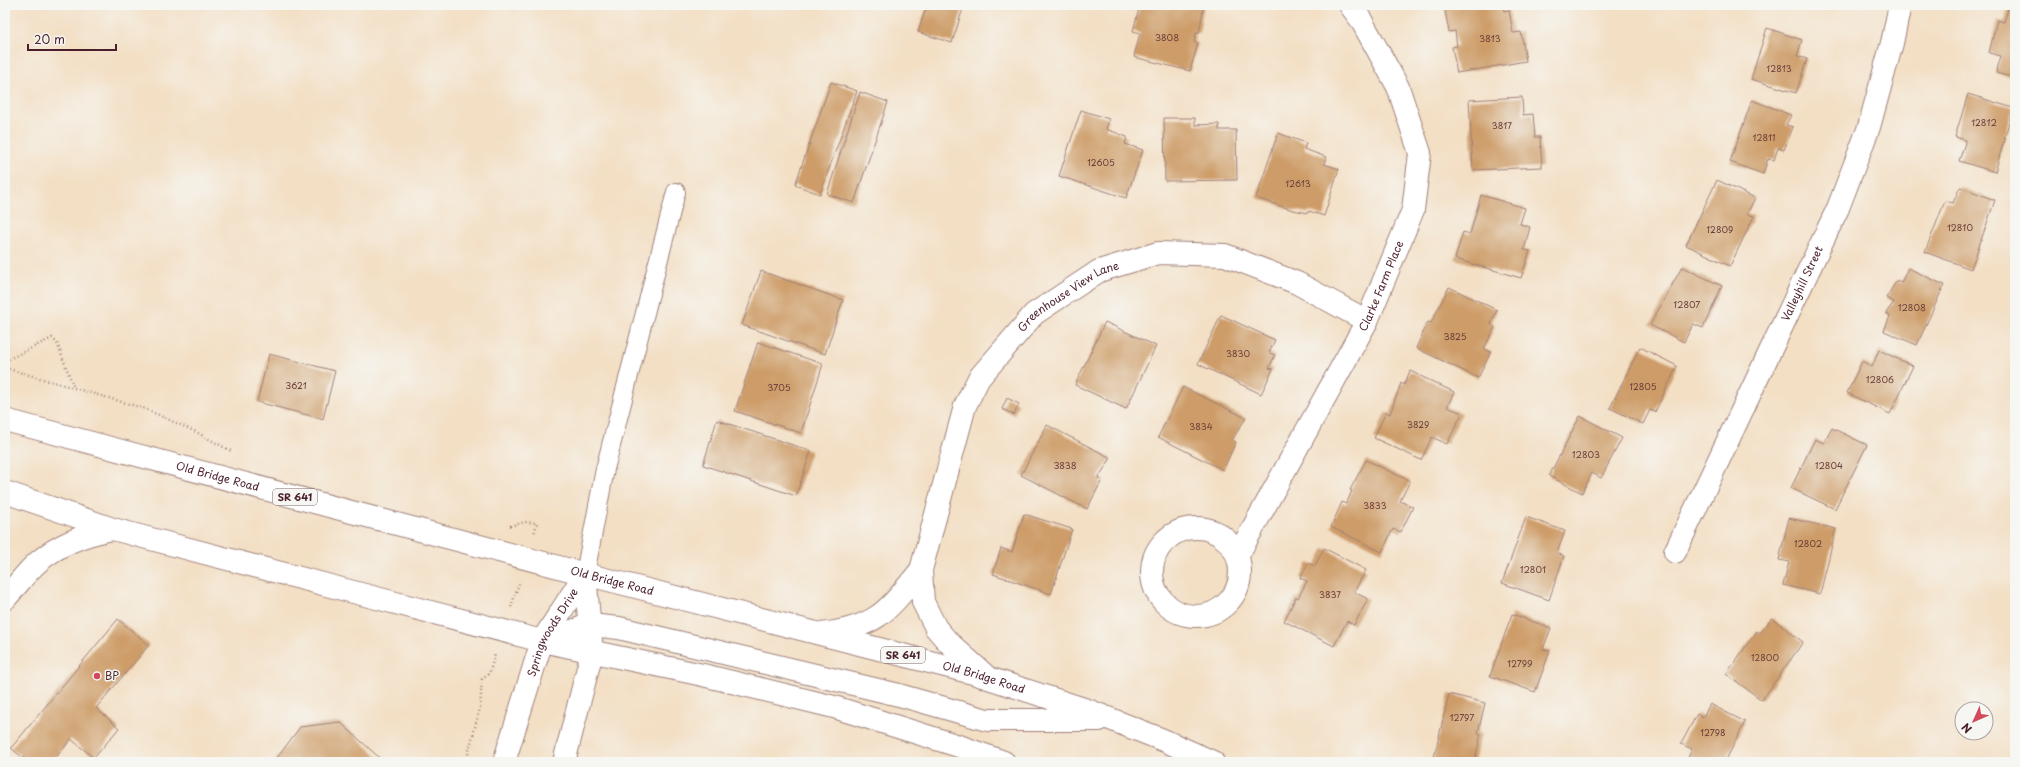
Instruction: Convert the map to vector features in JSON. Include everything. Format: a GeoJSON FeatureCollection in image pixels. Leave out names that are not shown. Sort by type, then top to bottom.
{"type":"FeatureCollection","features":[{"type":"Feature","properties":{"kind":"street","name":"Clarke Farm Place"},"geometry":{"type":"LineString","coordinates":[[1238,555],[1367,321],[1414,210],[1420,153],[1398,87],[1361,20],[1350,5]]}},
{"type":"Feature","properties":{"kind":"street","name":"Valleyhill Street"},"geometry":{"type":"LineString","coordinates":[[1675,552],[1838,208],[1869,127],[1892,43],[1900,5]]}},
{"type":"Feature","properties":{"kind":"street","name":"Greenhouse View Lane"},"geometry":{"type":"LineString","coordinates":[[987,677],[948,642],[936,628],[923,602],[921,570],[965,406],[979,378],[1034,314],[1099,271],[1158,253],[1226,255],[1297,283],[1367,321]]}},
{"type":"Feature","properties":{"kind":"street","name":"Old Bridge Road"},"geometry":{"type":"LineString","coordinates":[[5,420],[585,574],[987,677],[1114,720],[1213,762]]}},
{"type":"Feature","properties":{"kind":"street"},"geometry":{"type":"LineString","coordinates":[[5,492],[113,529],[542,640],[703,675],[834,707],[955,744],[1004,762]]}},
{"type":"Feature","properties":{"kind":"street"},"geometry":{"type":"LineString","coordinates":[[1188,528],[1203,528],[1218,533],[1230,542],[1238,555],[1241,569],[1239,583],[1233,596],[1224,607],[1211,614],[1197,616],[1183,614],[1170,608],[1160,598],[1153,584],[1151,569],[1154,555],[1162,542],[1174,532],[1188,528]]}},
{"type":"Feature","properties":{"kind":"street"},"geometry":{"type":"LineString","coordinates":[[5,599],[37,563],[50,553],[84,535],[113,529]]}},
{"type":"Feature","properties":{"kind":"street","name":"Greenhouse View Lane"},"geometry":{"type":"LineString","coordinates":[[822,634],[847,631],[881,615],[893,604],[921,570]]}},
{"type":"Feature","properties":{"kind":"street","name":"Springwoods Drive"},"geometry":{"type":"LineString","coordinates":[[564,762],[592,652],[585,574]]}},
{"type":"Feature","properties":{"kind":"street","name":"Springwoods Drive"},"geometry":{"type":"LineString","coordinates":[[504,762],[542,640],[585,574]]}},
{"type":"Feature","properties":{"kind":"street"},"geometry":{"type":"LineString","coordinates":[[542,640],[590,625],[619,628],[899,695],[987,720],[1114,720]]}},
{"type":"Feature","properties":{"kind":"lane"},"geometry":{"type":"LineString","coordinates":[[585,574],[604,469],[676,192]]}},
{"type":"Feature","properties":{"kind":"path"},"geometry":{"type":"LineString","coordinates":[[5,361],[52,338],[57,343],[75,389]]}},
{"type":"Feature","properties":{"kind":"path"},"geometry":{"type":"LineString","coordinates":[[5,368],[143,408],[196,432],[237,454]]}},
{"type":"Feature","properties":{"kind":"path"},"geometry":{"type":"LineString","coordinates":[[503,527],[526,522],[537,522]]}},
{"type":"Feature","properties":{"kind":"path"},"geometry":{"type":"LineString","coordinates":[[466,762],[480,708],[482,679],[489,674]]}},
{"type":"Feature","properties":{"kind":"building"},"geometry":{"type":"Polygon","coordinates":[[[927,5],[964,5],[952,43],[918,32],[927,5]]]}},
{"type":"Feature","properties":{"kind":"building"},"geometry":{"type":"Polygon","coordinates":[[[1140,5],[1155,7],[1155,5],[1204,5],[1199,33],[1196,33],[1194,42],[1198,43],[1190,71],[1134,57],[1140,33],[1133,31],[1140,5]]]}},
{"type":"Feature","properties":{"kind":"building"},"geometry":{"type":"Polygon","coordinates":[[[1444,5],[1503,5],[1504,11],[1509,10],[1513,33],[1521,32],[1526,61],[1457,73],[1452,47],[1457,46],[1455,31],[1449,32],[1444,5]]]}},
{"type":"Feature","properties":{"kind":"building"},"geometry":{"type":"Polygon","coordinates":[[[2008,9],[2015,11],[2015,78],[1996,73],[2001,56],[1989,53],[1997,20],[2004,22],[2008,9]]]}},
{"type":"Feature","properties":{"kind":"building"},"geometry":{"type":"Polygon","coordinates":[[[1767,28],[1802,40],[1797,56],[1807,59],[1796,93],[1751,79],[1767,28]]]}},
{"type":"Feature","properties":{"kind":"building"},"geometry":{"type":"Polygon","coordinates":[[[831,82],[857,91],[820,194],[795,185],[831,82]]]}},
{"type":"Feature","properties":{"kind":"building"},"geometry":{"type":"Polygon","coordinates":[[[860,92],[888,102],[854,203],[827,194],[860,92]]]}},
{"type":"Feature","properties":{"kind":"building"},"geometry":{"type":"Polygon","coordinates":[[[1968,94],[2013,108],[1995,172],[1959,161],[1966,140],[1955,137],[1968,94]]]}},
{"type":"Feature","properties":{"kind":"building"},"geometry":{"type":"Polygon","coordinates":[[[1522,97],[1523,115],[1533,114],[1535,137],[1540,137],[1542,167],[1473,170],[1469,100],[1522,97]]]}},
{"type":"Feature","properties":{"kind":"building"},"geometry":{"type":"Polygon","coordinates":[[[1752,100],[1791,115],[1786,125],[1793,127],[1784,150],[1778,148],[1774,160],[1768,159],[1763,174],[1730,162],[1752,100]]]}},
{"type":"Feature","properties":{"kind":"building"},"geometry":{"type":"Polygon","coordinates":[[[1081,110],[1109,119],[1106,129],[1127,137],[1125,144],[1143,150],[1126,198],[1059,176],[1081,110]]]}},
{"type":"Feature","properties":{"kind":"building"},"geometry":{"type":"Polygon","coordinates":[[[1164,118],[1195,118],[1195,125],[1219,124],[1219,130],[1236,130],[1237,180],[1165,181],[1164,118]]]}},
{"type":"Feature","properties":{"kind":"building"},"geometry":{"type":"Polygon","coordinates":[[[1278,133],[1306,143],[1304,149],[1326,157],[1324,164],[1339,169],[1324,216],[1309,211],[1308,213],[1293,210],[1256,198],[1278,133]]]}},
{"type":"Feature","properties":{"kind":"building"},"geometry":{"type":"Polygon","coordinates":[[[1717,180],[1755,198],[1747,214],[1754,216],[1730,266],[1686,245],[1717,180]]]}},
{"type":"Feature","properties":{"kind":"building"},"geometry":{"type":"Polygon","coordinates":[[[1960,187],[1995,200],[1971,269],[1925,252],[1945,201],[1953,203],[1960,187]]]}},
{"type":"Feature","properties":{"kind":"building"},"geometry":{"type":"Polygon","coordinates":[[[1481,195],[1525,208],[1520,224],[1530,227],[1524,250],[1530,251],[1521,278],[1455,259],[1463,232],[1470,234],[1481,195]]]}},
{"type":"Feature","properties":{"kind":"building"},"geometry":{"type":"Polygon","coordinates":[[[1682,267],[1722,286],[1703,328],[1693,324],[1684,342],[1650,325],[1682,267]]]}},
{"type":"Feature","properties":{"kind":"building"},"geometry":{"type":"Polygon","coordinates":[[[1908,268],[1944,285],[1917,345],[1884,331],[1890,316],[1886,313],[1894,302],[1886,298],[1897,280],[1901,283],[1908,268]]]}},
{"type":"Feature","properties":{"kind":"building"},"geometry":{"type":"Polygon","coordinates":[[[761,271],[843,300],[825,354],[742,325],[761,271]]]}},
{"type":"Feature","properties":{"kind":"building"},"geometry":{"type":"Polygon","coordinates":[[[1449,287],[1497,310],[1491,324],[1495,327],[1484,349],[1491,352],[1478,378],[1416,348],[1428,322],[1431,323],[1449,287]]]}},
{"type":"Feature","properties":{"kind":"building"},"geometry":{"type":"Polygon","coordinates":[[[1221,315],[1275,340],[1269,353],[1275,355],[1269,368],[1273,369],[1261,394],[1198,364],[1221,315]]]}},
{"type":"Feature","properties":{"kind":"building"},"geometry":{"type":"Polygon","coordinates":[[[1105,322],[1156,346],[1126,409],[1075,385],[1105,322]]]}},
{"type":"Feature","properties":{"kind":"building"},"geometry":{"type":"Polygon","coordinates":[[[758,342],[823,364],[801,433],[735,411],[758,342]]]}},
{"type":"Feature","properties":{"kind":"building"},"geometry":{"type":"Polygon","coordinates":[[[1640,347],[1677,366],[1655,412],[1650,410],[1643,424],[1610,408],[1640,347]]]}},
{"type":"Feature","properties":{"kind":"building"},"geometry":{"type":"Polygon","coordinates":[[[1879,350],[1913,366],[1890,414],[1847,393],[1862,361],[1872,367],[1879,350]]]}},
{"type":"Feature","properties":{"kind":"building"},"geometry":{"type":"Polygon","coordinates":[[[269,354],[335,371],[323,419],[257,402],[269,354]]]}},
{"type":"Feature","properties":{"kind":"building"},"geometry":{"type":"Polygon","coordinates":[[[1410,371],[1454,392],[1447,407],[1462,413],[1447,444],[1432,437],[1421,460],[1374,438],[1386,412],[1390,414],[1401,383],[1404,385],[1410,371]]]}},
{"type":"Feature","properties":{"kind":"building"},"geometry":{"type":"Polygon","coordinates":[[[1183,387],[1246,418],[1232,440],[1236,442],[1223,470],[1158,437],[1183,387]]]}},
{"type":"Feature","properties":{"kind":"building"},"geometry":{"type":"Polygon","coordinates":[[[1007,398],[1019,404],[1014,415],[1002,409],[1007,398]]]}},
{"type":"Feature","properties":{"kind":"building"},"geometry":{"type":"Polygon","coordinates":[[[1580,416],[1622,438],[1601,478],[1592,473],[1582,493],[1549,476],[1580,416]]]}},
{"type":"Feature","properties":{"kind":"building"},"geometry":{"type":"Polygon","coordinates":[[[717,420],[811,451],[796,496],[703,465],[717,420]]]}},
{"type":"Feature","properties":{"kind":"building"},"geometry":{"type":"Polygon","coordinates":[[[1047,425],[1111,458],[1098,478],[1102,480],[1087,509],[1021,475],[1047,425]]]}},
{"type":"Feature","properties":{"kind":"building"},"geometry":{"type":"Polygon","coordinates":[[[1832,428],[1867,445],[1835,509],[1791,488],[1815,439],[1824,443],[1832,428]]]}},
{"type":"Feature","properties":{"kind":"building"},"geometry":{"type":"Polygon","coordinates":[[[1366,460],[1410,481],[1400,501],[1413,507],[1401,532],[1393,529],[1382,552],[1331,527],[1342,502],[1346,504],[1352,491],[1350,490],[1366,460]]]}},
{"type":"Feature","properties":{"kind":"building"},"geometry":{"type":"Polygon","coordinates":[[[1024,514],[1072,529],[1051,594],[993,574],[1001,548],[1012,552],[1024,514]]]}},
{"type":"Feature","properties":{"kind":"building"},"geometry":{"type":"Polygon","coordinates":[[[1526,517],[1565,531],[1557,553],[1564,556],[1549,600],[1502,583],[1526,517]]]}},
{"type":"Feature","properties":{"kind":"building"},"geometry":{"type":"Polygon","coordinates":[[[1789,518],[1836,529],[1820,594],[1783,585],[1789,562],[1779,560],[1789,518]]]}},
{"type":"Feature","properties":{"kind":"building"},"geometry":{"type":"Polygon","coordinates":[[[1324,548],[1366,570],[1354,592],[1368,599],[1354,625],[1347,621],[1334,646],[1284,621],[1296,597],[1298,598],[1307,581],[1300,578],[1308,563],[1315,566],[1324,548]]]}},
{"type":"Feature","properties":{"kind":"building"},"geometry":{"type":"Polygon","coordinates":[[[1512,614],[1551,628],[1543,649],[1550,651],[1535,692],[1490,676],[1512,614]]]}},
{"type":"Feature","properties":{"kind":"building"},"geometry":{"type":"Polygon","coordinates":[[[1772,618],[1803,642],[1762,700],[1726,674],[1757,631],[1760,633],[1772,618]]]}},
{"type":"Feature","properties":{"kind":"building","name":"BP"},"geometry":{"type":"Polygon","coordinates":[[[118,619],[149,645],[96,708],[119,728],[94,758],[71,739],[52,762],[28,762],[11,748],[118,619]]]}},
{"type":"Feature","properties":{"kind":"building"},"geometry":{"type":"Polygon","coordinates":[[[1449,694],[1485,703],[1478,733],[1481,734],[1474,762],[1433,762],[1449,694]]]}},
{"type":"Feature","properties":{"kind":"building"},"geometry":{"type":"Polygon","coordinates":[[[1710,704],[1745,722],[1725,762],[1686,762],[1692,749],[1681,744],[1697,714],[1703,717],[1710,704]]]}},
{"type":"Feature","properties":{"kind":"building"},"geometry":{"type":"Polygon","coordinates":[[[340,722],[384,762],[274,762],[300,727],[340,722]]]}},
{"type":"Feature","properties":{"kind":"place","name":"BP"},"geometry":{"type":"Point","coordinates":[97,676]}}]}
